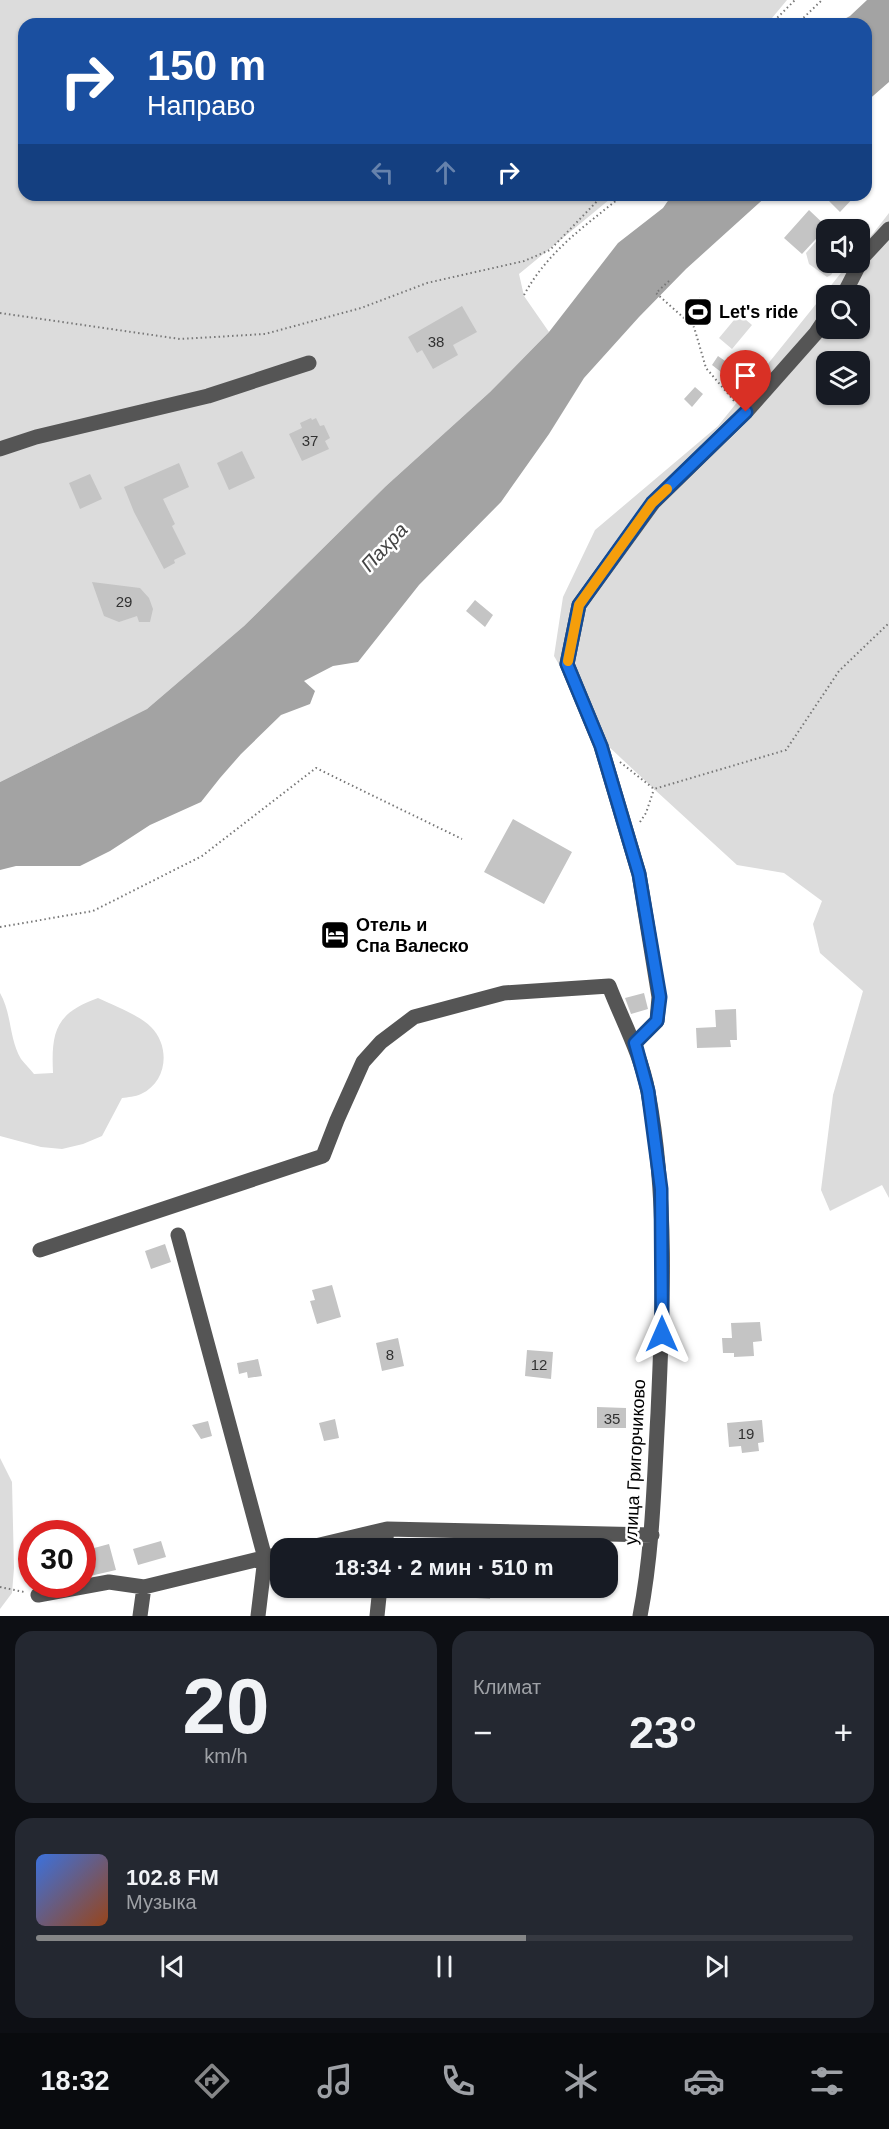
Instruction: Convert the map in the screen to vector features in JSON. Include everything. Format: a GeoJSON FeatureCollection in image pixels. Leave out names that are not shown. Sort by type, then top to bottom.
{"type":"FeatureCollection","features":[{"type":"Feature","properties":{"kind":"street"},"geometry":{"type":"LineString","coordinates":[[849,285],[863,257],[889,229]]}},
{"type":"Feature","properties":{"kind":"street"},"geometry":{"type":"LineString","coordinates":[[635,1043],[657,1021],[660,997],[639,874],[601,746],[567,664],[579,605],[652,503],[746,412],[816,333]]}},
{"type":"Feature","properties":{"kind":"street"},"geometry":{"type":"LineString","coordinates":[[0,449],[36,437],[208,396],[309,363]]}},
{"type":"Feature","properties":{"kind":"street","name":"улица Григорчиково"},"geometry":{"type":"LineString","coordinates":[[40,1250],[323,1156],[363,1062],[381,1042],[414,1017],[504,993],[609,986],[635,1043],[648,1091],[661,1189],[662,1334],[652,1535],[640,1616]]}},
{"type":"Feature","properties":{"kind":"street"},"geometry":{"type":"LineString","coordinates":[[178,1235],[265,1558],[258,1616]]}},
{"type":"Feature","properties":{"kind":"street"},"geometry":{"type":"LineString","coordinates":[[349,1538],[387,1529],[652,1535]]}},
{"type":"Feature","properties":{"kind":"street"},"geometry":{"type":"LineString","coordinates":[[386,1538],[387,1529]]}},
{"type":"Feature","properties":{"kind":"street"},"geometry":{"type":"LineString","coordinates":[[96,1585],[109,1582],[144,1587],[270,1557]]}},
{"type":"Feature","properties":{"kind":"street"},"geometry":{"type":"LineString","coordinates":[[140,1616],[144,1587]]}},
{"type":"Feature","properties":{"kind":"street"},"geometry":{"type":"LineString","coordinates":[[377,1616],[379,1598]]}},
{"type":"Feature","properties":{"kind":"path"},"geometry":{"type":"LineString","coordinates":[[777,18],[795,0]]}},
{"type":"Feature","properties":{"kind":"path"},"geometry":{"type":"LineString","coordinates":[[803,18],[822,0]]}},
{"type":"Feature","properties":{"kind":"path"},"geometry":{"type":"LineString","coordinates":[[0,313],[180,339],[265,334],[361,308],[427,283],[524,261],[550,250],[597,201]]}},
{"type":"Feature","properties":{"kind":"path"},"geometry":{"type":"LineString","coordinates":[[524,296],[534,277],[552,255],[616,201]]}},
{"type":"Feature","properties":{"kind":"path"},"geometry":{"type":"LineString","coordinates":[[669,281],[656,293],[694,327],[706,368],[737,404]]}},
{"type":"Feature","properties":{"kind":"path"},"geometry":{"type":"LineString","coordinates":[[654,789],[786,750],[839,671],[889,624]]}},
{"type":"Feature","properties":{"kind":"path"},"geometry":{"type":"LineString","coordinates":[[619,761],[654,789]]}},
{"type":"Feature","properties":{"kind":"path"},"geometry":{"type":"LineString","coordinates":[[0,927],[93,911],[201,856],[316,768],[462,839]]}},
{"type":"Feature","properties":{"kind":"path"},"geometry":{"type":"LineString","coordinates":[[628,838],[646,813],[654,789]]}},
{"type":"Feature","properties":{"kind":"path"},"geometry":{"type":"LineString","coordinates":[[0,1587],[18,1591]]}},
{"type":"Feature","properties":{"kind":"shaded area"},"geometry":{"type":"Polygon","coordinates":[[[0,0],[787,0],[772,18],[18,18],[18,201],[608,201],[519,274],[524,296],[549,332],[490,392],[386,486],[244,626],[147,709],[0,782],[0,0]]]}},
{"type":"Feature","properties":{"kind":"shaded area"},"geometry":{"type":"Polygon","coordinates":[[[889,213],[889,1198],[882,1185],[830,1211],[821,1190],[833,1095],[863,991],[820,953],[813,924],[822,901],[784,873],[737,865],[606,744],[554,656],[563,597],[595,530],[718,426],[816,304],[816,339],[870,339],[870,285],[831,285],[841,273],[870,273],[870,237],[889,213]]]}},
{"type":"Feature","properties":{"kind":"shaded area"},"geometry":{"type":"Polygon","coordinates":[[[816,242],[816,269],[809,264],[806,253],[816,242]]]}},
{"type":"Feature","properties":{"kind":"shaded area"},"geometry":{"type":"Polygon","coordinates":[[[821,273],[832,273],[827,277],[821,273]]]}},
{"type":"Feature","properties":{"kind":"shaded area"},"geometry":{"type":"Polygon","coordinates":[[[739,314],[752,325],[732,349],[719,338],[739,314]]]}},
{"type":"Feature","properties":{"kind":"shaded area"},"geometry":{"type":"Polygon","coordinates":[[[0,993],[7,1009],[17,1051],[34,1074],[53,1073],[53,1046],[59,1025],[73,1010],[98,998],[133,1014],[151,1027],[162,1044],[161,1073],[150,1088],[139,1095],[122,1098],[102,1136],[83,1144],[62,1149],[41,1147],[0,1136],[0,993]]]}},
{"type":"Feature","properties":{"kind":"shaded area"},"geometry":{"type":"Polygon","coordinates":[[[0,1458],[12,1482],[14,1568],[12,1593],[0,1609],[0,1458]]]}},
{"type":"Feature","properties":{"kind":"water"},"geometry":{"type":"Polygon","coordinates":[[[867,0],[889,0],[889,82],[872,97],[872,18],[846,18],[867,0]]]}},
{"type":"Feature","properties":{"kind":"water","name":"Пахра"},"geometry":{"type":"Polygon","coordinates":[[[668,201],[761,201],[686,269],[584,378],[549,434],[501,502],[419,585],[358,662],[333,666],[304,681],[315,691],[310,704],[281,715],[241,754],[201,802],[150,825],[110,851],[80,866],[16,866],[0,870],[0,782],[147,709],[244,626],[386,486],[490,392],[549,332],[618,243],[663,208],[668,201]]]}},
{"type":"Feature","properties":{"kind":"building"},"geometry":{"type":"Polygon","coordinates":[[[829,201],[850,201],[840,212],[829,201]]]}},
{"type":"Feature","properties":{"kind":"building"},"geometry":{"type":"Polygon","coordinates":[[[809,210],[819,219],[816,219],[816,239],[802,254],[784,238],[809,210]]]}},
{"type":"Feature","properties":{"kind":"building","name":"Let's ride"},"geometry":{"type":"Polygon","coordinates":[[[700,297],[700,303],[709,311],[699,323],[687,313],[700,297]]]}},
{"type":"Feature","properties":{"kind":"building"},"geometry":{"type":"Polygon","coordinates":[[[462,306],[477,332],[453,345],[458,355],[433,369],[422,350],[417,353],[408,337],[462,306]]]}},
{"type":"Feature","properties":{"kind":"building"},"geometry":{"type":"Polygon","coordinates":[[[718,356],[728,363],[721,372],[712,365],[718,356]]]}},
{"type":"Feature","properties":{"kind":"building"},"geometry":{"type":"Polygon","coordinates":[[[695,387],[703,394],[692,407],[684,399],[695,387]]]}},
{"type":"Feature","properties":{"kind":"building"},"geometry":{"type":"Polygon","coordinates":[[[311,418],[312,420],[316,418],[320,426],[324,425],[330,438],[325,441],[329,449],[302,461],[289,434],[302,428],[300,423],[311,418]]]}},
{"type":"Feature","properties":{"kind":"building"},"geometry":{"type":"Polygon","coordinates":[[[242,451],[255,478],[229,490],[217,463],[242,451]]]}},
{"type":"Feature","properties":{"kind":"building"},"geometry":{"type":"Polygon","coordinates":[[[179,463],[189,487],[163,499],[175,524],[172,526],[186,554],[174,560],[175,563],[164,569],[134,512],[124,487],[179,463]]]}},
{"type":"Feature","properties":{"kind":"building"},"geometry":{"type":"Polygon","coordinates":[[[90,474],[102,499],[80,509],[69,483],[90,474]]]}},
{"type":"Feature","properties":{"kind":"building"},"geometry":{"type":"Polygon","coordinates":[[[92,582],[140,588],[149,598],[153,609],[150,622],[139,622],[137,616],[119,622],[104,616],[92,582]]]}},
{"type":"Feature","properties":{"kind":"building"},"geometry":{"type":"Polygon","coordinates":[[[475,600],[493,615],[485,627],[466,611],[475,600]]]}},
{"type":"Feature","properties":{"kind":"building"},"geometry":{"type":"Polygon","coordinates":[[[513,819],[572,852],[544,904],[484,872],[513,819]]]}},
{"type":"Feature","properties":{"kind":"building"},"geometry":{"type":"Polygon","coordinates":[[[644,993],[648,1009],[631,1014],[625,998],[644,993]]]}},
{"type":"Feature","properties":{"kind":"building"},"geometry":{"type":"Polygon","coordinates":[[[736,1009],[737,1040],[730,1040],[731,1047],[697,1048],[696,1028],[716,1027],[715,1010],[736,1009]]]}},
{"type":"Feature","properties":{"kind":"building"},"geometry":{"type":"Polygon","coordinates":[[[165,1244],[171,1262],[151,1269],[145,1251],[165,1244]]]}},
{"type":"Feature","properties":{"kind":"building"},"geometry":{"type":"Polygon","coordinates":[[[332,1285],[341,1317],[317,1324],[310,1301],[315,1300],[312,1290],[332,1285]]]}},
{"type":"Feature","properties":{"kind":"building"},"geometry":{"type":"Polygon","coordinates":[[[760,1322],[762,1341],[753,1342],[754,1356],[734,1357],[734,1353],[723,1353],[722,1338],[732,1338],[731,1323],[760,1322]]]}},
{"type":"Feature","properties":{"kind":"building"},"geometry":{"type":"Polygon","coordinates":[[[398,1338],[404,1366],[382,1371],[376,1343],[398,1338]]]}},
{"type":"Feature","properties":{"kind":"building"},"geometry":{"type":"Polygon","coordinates":[[[527,1350],[553,1352],[551,1379],[525,1376],[527,1350]]]}},
{"type":"Feature","properties":{"kind":"building"},"geometry":{"type":"Polygon","coordinates":[[[258,1359],[262,1376],[248,1378],[247,1372],[239,1374],[237,1363],[258,1359]]]}},
{"type":"Feature","properties":{"kind":"building"},"geometry":{"type":"Polygon","coordinates":[[[597,1407],[626,1408],[626,1428],[597,1428],[597,1407]]]}},
{"type":"Feature","properties":{"kind":"building"},"geometry":{"type":"Polygon","coordinates":[[[335,1419],[339,1438],[324,1441],[319,1423],[335,1419]]]}},
{"type":"Feature","properties":{"kind":"building"},"geometry":{"type":"Polygon","coordinates":[[[762,1420],[764,1442],[758,1443],[759,1451],[742,1453],[741,1446],[729,1447],[727,1423],[762,1420]]]}},
{"type":"Feature","properties":{"kind":"building"},"geometry":{"type":"Polygon","coordinates":[[[208,1421],[212,1436],[201,1439],[192,1425],[208,1421]]]}},
{"type":"Feature","properties":{"kind":"building"},"geometry":{"type":"Polygon","coordinates":[[[161,1541],[166,1557],[138,1565],[133,1549],[161,1541]]]}},
{"type":"Feature","properties":{"kind":"building"},"geometry":{"type":"Polygon","coordinates":[[[109,1544],[116,1570],[96,1575],[96,1548],[109,1544]]]}},
{"type":"Feature","properties":{"kind":"slow traffic"},"geometry":{"type":"LineString","coordinates":[[568,661],[579,605],[652,503],[667,489]]}},
{"type":"Feature","properties":{"kind":"place","name":"Let's ride"},"geometry":{"type":"Point","coordinates":[698,312]}},
{"type":"Feature","properties":{"kind":"place","name":"Отель и Спа Валеско"},"geometry":{"type":"Point","coordinates":[335,935]}},
{"type":"Feature","properties":{"kind":"route"},"geometry":{"type":"LineString","coordinates":[[662,1334],[661,1189],[648,1091],[635,1043],[657,1021],[660,997],[639,874],[601,746],[567,664],[579,605],[652,503],[746,412]]}}]}
